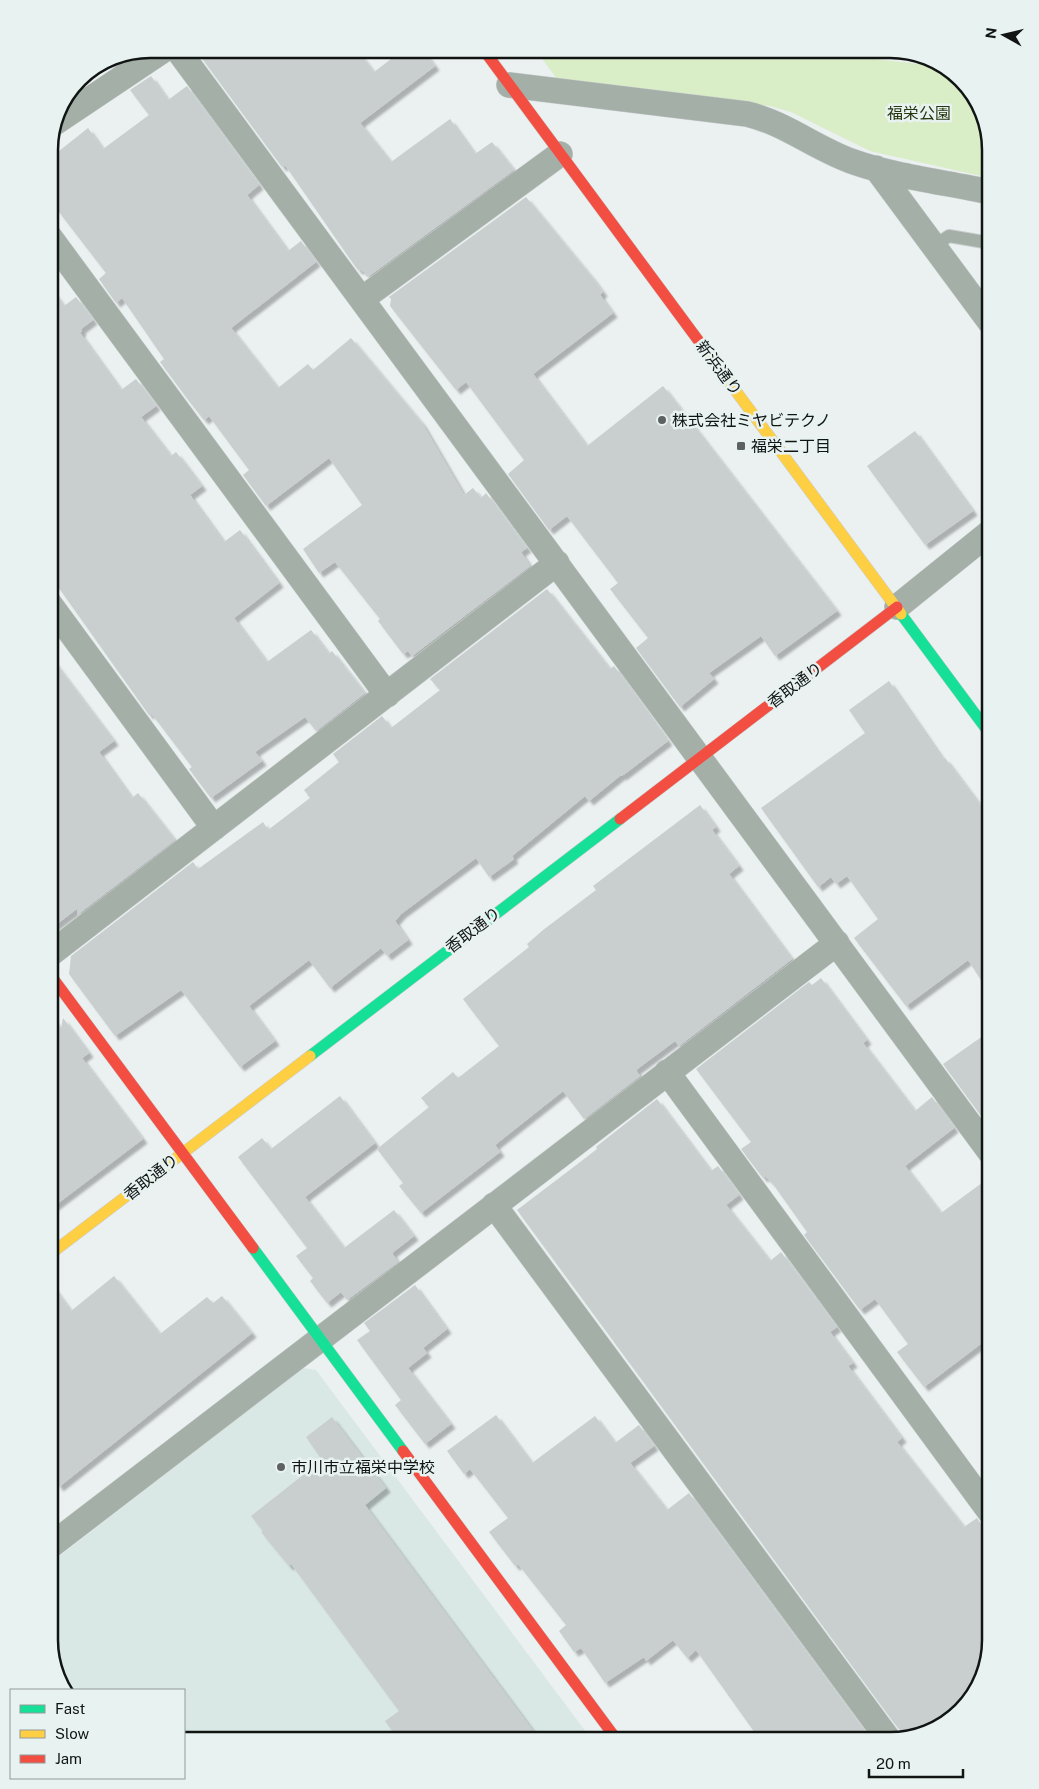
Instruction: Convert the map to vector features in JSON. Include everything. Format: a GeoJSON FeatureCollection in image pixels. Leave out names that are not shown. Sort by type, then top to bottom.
{"type":"FeatureCollection","features":[{"type":"Feature","properties":{"kind":"street"},"geometry":{"type":"LineString","coordinates":[[64,117],[151,58]]}},
{"type":"Feature","properties":{"kind":"street"},"geometry":{"type":"LineString","coordinates":[[184,58],[982,1141]]}},
{"type":"Feature","properties":{"kind":"street","name":"新浜通り"},"geometry":{"type":"LineString","coordinates":[[490,58],[982,723]]}},
{"type":"Feature","properties":{"kind":"street"},"geometry":{"type":"LineString","coordinates":[[509,85],[767,118],[850,161],[982,190]]}},
{"type":"Feature","properties":{"kind":"street"},"geometry":{"type":"LineString","coordinates":[[362,299],[560,154]]}},
{"type":"Feature","properties":{"kind":"street"},"geometry":{"type":"LineString","coordinates":[[876,168],[982,311]]}},
{"type":"Feature","properties":{"kind":"street"},"geometry":{"type":"LineString","coordinates":[[58,248],[387,695]]}},
{"type":"Feature","properties":{"kind":"street"},"geometry":{"type":"LineString","coordinates":[[897,607],[922,584],[982,538]]}},
{"type":"Feature","properties":{"kind":"street"},"geometry":{"type":"LineString","coordinates":[[58,949],[557,563]]}},
{"type":"Feature","properties":{"kind":"street","name":"香取通り"},"geometry":{"type":"LineString","coordinates":[[58,1248],[897,607]]}},
{"type":"Feature","properties":{"kind":"street"},"geometry":{"type":"LineString","coordinates":[[58,615],[214,828]]}},
{"type":"Feature","properties":{"kind":"street"},"geometry":{"type":"LineString","coordinates":[[58,1540],[836,943]]}},
{"type":"Feature","properties":{"kind":"street"},"geometry":{"type":"LineString","coordinates":[[58,985],[611,1732]]}},
{"type":"Feature","properties":{"kind":"street"},"geometry":{"type":"LineString","coordinates":[[667,1072],[982,1501]]}},
{"type":"Feature","properties":{"kind":"street"},"geometry":{"type":"LineString","coordinates":[[494,1205],[883,1732]]}},
{"type":"Feature","properties":{"kind":"lane"},"geometry":{"type":"LineString","coordinates":[[934,246],[949,236],[982,242]]}},
{"type":"Feature","properties":{"kind":"shaded area","name":"市川市立福栄中学校"},"geometry":{"type":"Polygon","coordinates":[[[303,1368],[316,1370],[586,1732],[185,1731],[185,1689],[72,1689],[62,1669],[59,1657],[58,1557],[303,1368]]]}},
{"type":"Feature","properties":{"kind":"green space","name":"福栄公園"},"geometry":{"type":"Polygon","coordinates":[[[542,58],[865,58],[925,65],[950,80],[959,89],[972,109],[977,120],[981,138],[982,176],[870,151],[791,112],[770,106],[557,79],[542,58]]]}},
{"type":"Feature","properties":{"kind":"building"},"geometry":{"type":"Polygon","coordinates":[[[202,58],[363,58],[374,72],[392,58],[429,58],[435,66],[360,123],[391,162],[450,119],[475,154],[492,142],[514,170],[369,276],[360,269],[358,270],[285,165],[282,167],[202,58]]]}},
{"type":"Feature","properties":{"kind":"building"},"geometry":{"type":"Polygon","coordinates":[[[151,76],[168,100],[187,86],[259,185],[247,195],[288,251],[301,241],[316,262],[231,328],[278,388],[308,364],[313,370],[351,338],[422,423],[464,495],[473,488],[481,498],[486,493],[527,548],[521,552],[530,566],[412,656],[408,651],[403,654],[378,621],[380,619],[335,562],[319,573],[303,549],[362,505],[329,458],[266,506],[243,475],[249,470],[209,416],[204,420],[160,362],[164,359],[122,298],[116,303],[99,279],[106,273],[58,211],[58,152],[88,128],[103,149],[149,115],[130,90],[151,76]]]}},
{"type":"Feature","properties":{"kind":"building"},"geometry":{"type":"Polygon","coordinates":[[[526,197],[603,292],[600,295],[613,313],[533,374],[587,446],[663,386],[837,611],[775,656],[761,636],[709,673],[714,679],[680,707],[636,648],[648,638],[610,589],[618,583],[567,516],[549,530],[508,474],[524,460],[466,382],[456,390],[390,306],[391,299],[389,297],[526,197]]]}},
{"type":"Feature","properties":{"kind":"building"},"geometry":{"type":"Polygon","coordinates":[[[76,297],[93,320],[81,329],[80,333],[121,390],[136,379],[156,406],[141,417],[171,456],[176,452],[202,486],[190,495],[224,542],[240,530],[279,583],[234,618],[267,662],[311,630],[329,654],[332,651],[365,693],[316,731],[305,717],[255,752],[262,761],[211,798],[189,769],[192,767],[151,713],[149,715],[58,587],[58,298],[64,306],[76,297]]]}},
{"type":"Feature","properties":{"kind":"building"},"geometry":{"type":"Polygon","coordinates":[[[915,431],[973,511],[925,545],[867,466],[915,431]]]}},
{"type":"Feature","properties":{"kind":"building"},"geometry":{"type":"Polygon","coordinates":[[[547,589],[610,669],[614,666],[668,741],[589,801],[585,796],[512,856],[514,859],[489,877],[476,858],[401,914],[395,921],[408,940],[387,956],[381,948],[330,988],[309,960],[249,1006],[275,1041],[240,1067],[181,990],[115,1036],[69,974],[71,956],[193,862],[198,869],[263,822],[268,830],[310,798],[304,790],[339,762],[333,754],[382,716],[391,728],[440,690],[430,679],[547,589]]]}},
{"type":"Feature","properties":{"kind":"building"},"geometry":{"type":"Polygon","coordinates":[[[58,667],[114,741],[99,752],[132,798],[138,793],[175,840],[77,915],[78,908],[58,923],[58,667]]]}},
{"type":"Feature","properties":{"kind":"building"},"geometry":{"type":"Polygon","coordinates":[[[889,681],[943,759],[945,758],[982,807],[982,982],[968,960],[906,1006],[854,938],[878,919],[847,876],[836,884],[831,877],[818,887],[761,808],[865,733],[849,710],[889,681]]]}},
{"type":"Feature","properties":{"kind":"building"},"geometry":{"type":"Polygon","coordinates":[[[700,805],[716,827],[712,830],[739,866],[729,874],[792,959],[679,1046],[675,1041],[636,1070],[640,1076],[584,1119],[563,1091],[495,1145],[500,1152],[421,1213],[399,1186],[403,1183],[377,1149],[429,1107],[421,1098],[453,1072],[458,1078],[499,1046],[463,999],[529,947],[527,944],[543,930],[596,890],[593,886],[700,805]]]}},
{"type":"Feature","properties":{"kind":"building"},"geometry":{"type":"Polygon","coordinates":[[[821,978],[867,1040],[863,1043],[915,1111],[932,1097],[954,1128],[905,1166],[941,1213],[982,1183],[982,1343],[924,1387],[897,1352],[908,1344],[875,1299],[860,1310],[804,1235],[807,1232],[773,1184],[765,1176],[763,1178],[741,1149],[751,1142],[696,1069],[809,982],[812,985],[821,978]]]}},
{"type":"Feature","properties":{"kind":"building"},"geometry":{"type":"Polygon","coordinates":[[[63,1018],[89,1053],[82,1058],[143,1139],[58,1203],[58,1025],[61,1029],[63,1018]]]}},
{"type":"Feature","properties":{"kind":"building"},"geometry":{"type":"Polygon","coordinates":[[[982,1037],[982,1117],[943,1064],[982,1037]]]}},
{"type":"Feature","properties":{"kind":"building"},"geometry":{"type":"Polygon","coordinates":[[[340,1096],[375,1143],[305,1197],[344,1248],[394,1210],[414,1236],[392,1253],[398,1262],[347,1300],[341,1292],[327,1303],[310,1281],[313,1278],[296,1256],[307,1248],[238,1157],[262,1138],[271,1149],[340,1096]]]}},
{"type":"Feature","properties":{"kind":"building"},"geometry":{"type":"Polygon","coordinates":[[[657,1099],[711,1171],[718,1166],[739,1195],[726,1205],[770,1261],[781,1252],[837,1327],[830,1332],[853,1363],[848,1366],[902,1438],[897,1442],[964,1527],[977,1518],[982,1526],[982,1639],[978,1663],[969,1685],[962,1695],[950,1709],[930,1722],[919,1727],[900,1731],[894,1723],[517,1210],[597,1149],[596,1147],[657,1099]]]}},
{"type":"Feature","properties":{"kind":"building"},"geometry":{"type":"Polygon","coordinates":[[[114,1276],[160,1334],[207,1297],[213,1303],[222,1296],[252,1333],[59,1487],[58,1293],[71,1311],[114,1276]]]}},
{"type":"Feature","properties":{"kind":"building"},"geometry":{"type":"Polygon","coordinates":[[[415,1285],[447,1329],[423,1348],[427,1353],[408,1368],[451,1424],[425,1444],[395,1405],[401,1400],[357,1340],[370,1331],[364,1323],[415,1285]]]}},
{"type":"Feature","properties":{"kind":"building"},"geometry":{"type":"Polygon","coordinates":[[[496,1415],[532,1463],[595,1416],[615,1443],[639,1425],[654,1446],[630,1463],[667,1510],[689,1493],[865,1732],[754,1732],[696,1650],[687,1658],[673,1640],[646,1661],[644,1657],[605,1683],[581,1648],[574,1652],[559,1631],[566,1625],[518,1564],[515,1566],[489,1532],[508,1518],[470,1469],[464,1474],[447,1451],[496,1415]]]}},
{"type":"Feature","properties":{"kind":"building"},"geometry":{"type":"Polygon","coordinates":[[[332,1417],[386,1488],[365,1505],[534,1732],[393,1731],[385,1721],[399,1711],[291,1564],[289,1566],[261,1532],[263,1531],[251,1516],[322,1460],[306,1437],[332,1417]]]}},
{"type":"Feature","properties":{"kind":"traffic: fast"},"geometry":{"type":"LineString","coordinates":[[901,614],[982,723]]}},
{"type":"Feature","properties":{"kind":"traffic: fast"},"geometry":{"type":"LineString","coordinates":[[310,1056],[620,819]]}},
{"type":"Feature","properties":{"kind":"traffic: fast"},"geometry":{"type":"LineString","coordinates":[[253,1248],[403,1451]]}},
{"type":"Feature","properties":{"kind":"traffic: slow"},"geometry":{"type":"LineString","coordinates":[[698,340],[901,614]]}},
{"type":"Feature","properties":{"kind":"traffic: slow"},"geometry":{"type":"LineString","coordinates":[[58,1248],[310,1056]]}},
{"type":"Feature","properties":{"kind":"traffic: jam"},"geometry":{"type":"LineString","coordinates":[[490,58],[698,340]]}},
{"type":"Feature","properties":{"kind":"traffic: jam"},"geometry":{"type":"LineString","coordinates":[[620,819],[897,607]]}},
{"type":"Feature","properties":{"kind":"traffic: jam"},"geometry":{"type":"LineString","coordinates":[[58,985],[253,1248]]}},
{"type":"Feature","properties":{"kind":"traffic: jam"},"geometry":{"type":"LineString","coordinates":[[403,1451],[611,1732]]}},
{"type":"Feature","properties":{"kind":"place","name":"株式会社ミヤビテクノ"},"geometry":{"type":"Point","coordinates":[662,420]}},
{"type":"Feature","properties":{"kind":"place","name":"福栄二丁目"},"geometry":{"type":"Point","coordinates":[741,446]}},
{"type":"Feature","properties":{"kind":"place","name":"市川市立福栄中学校"},"geometry":{"type":"Point","coordinates":[281,1467]}}]}
